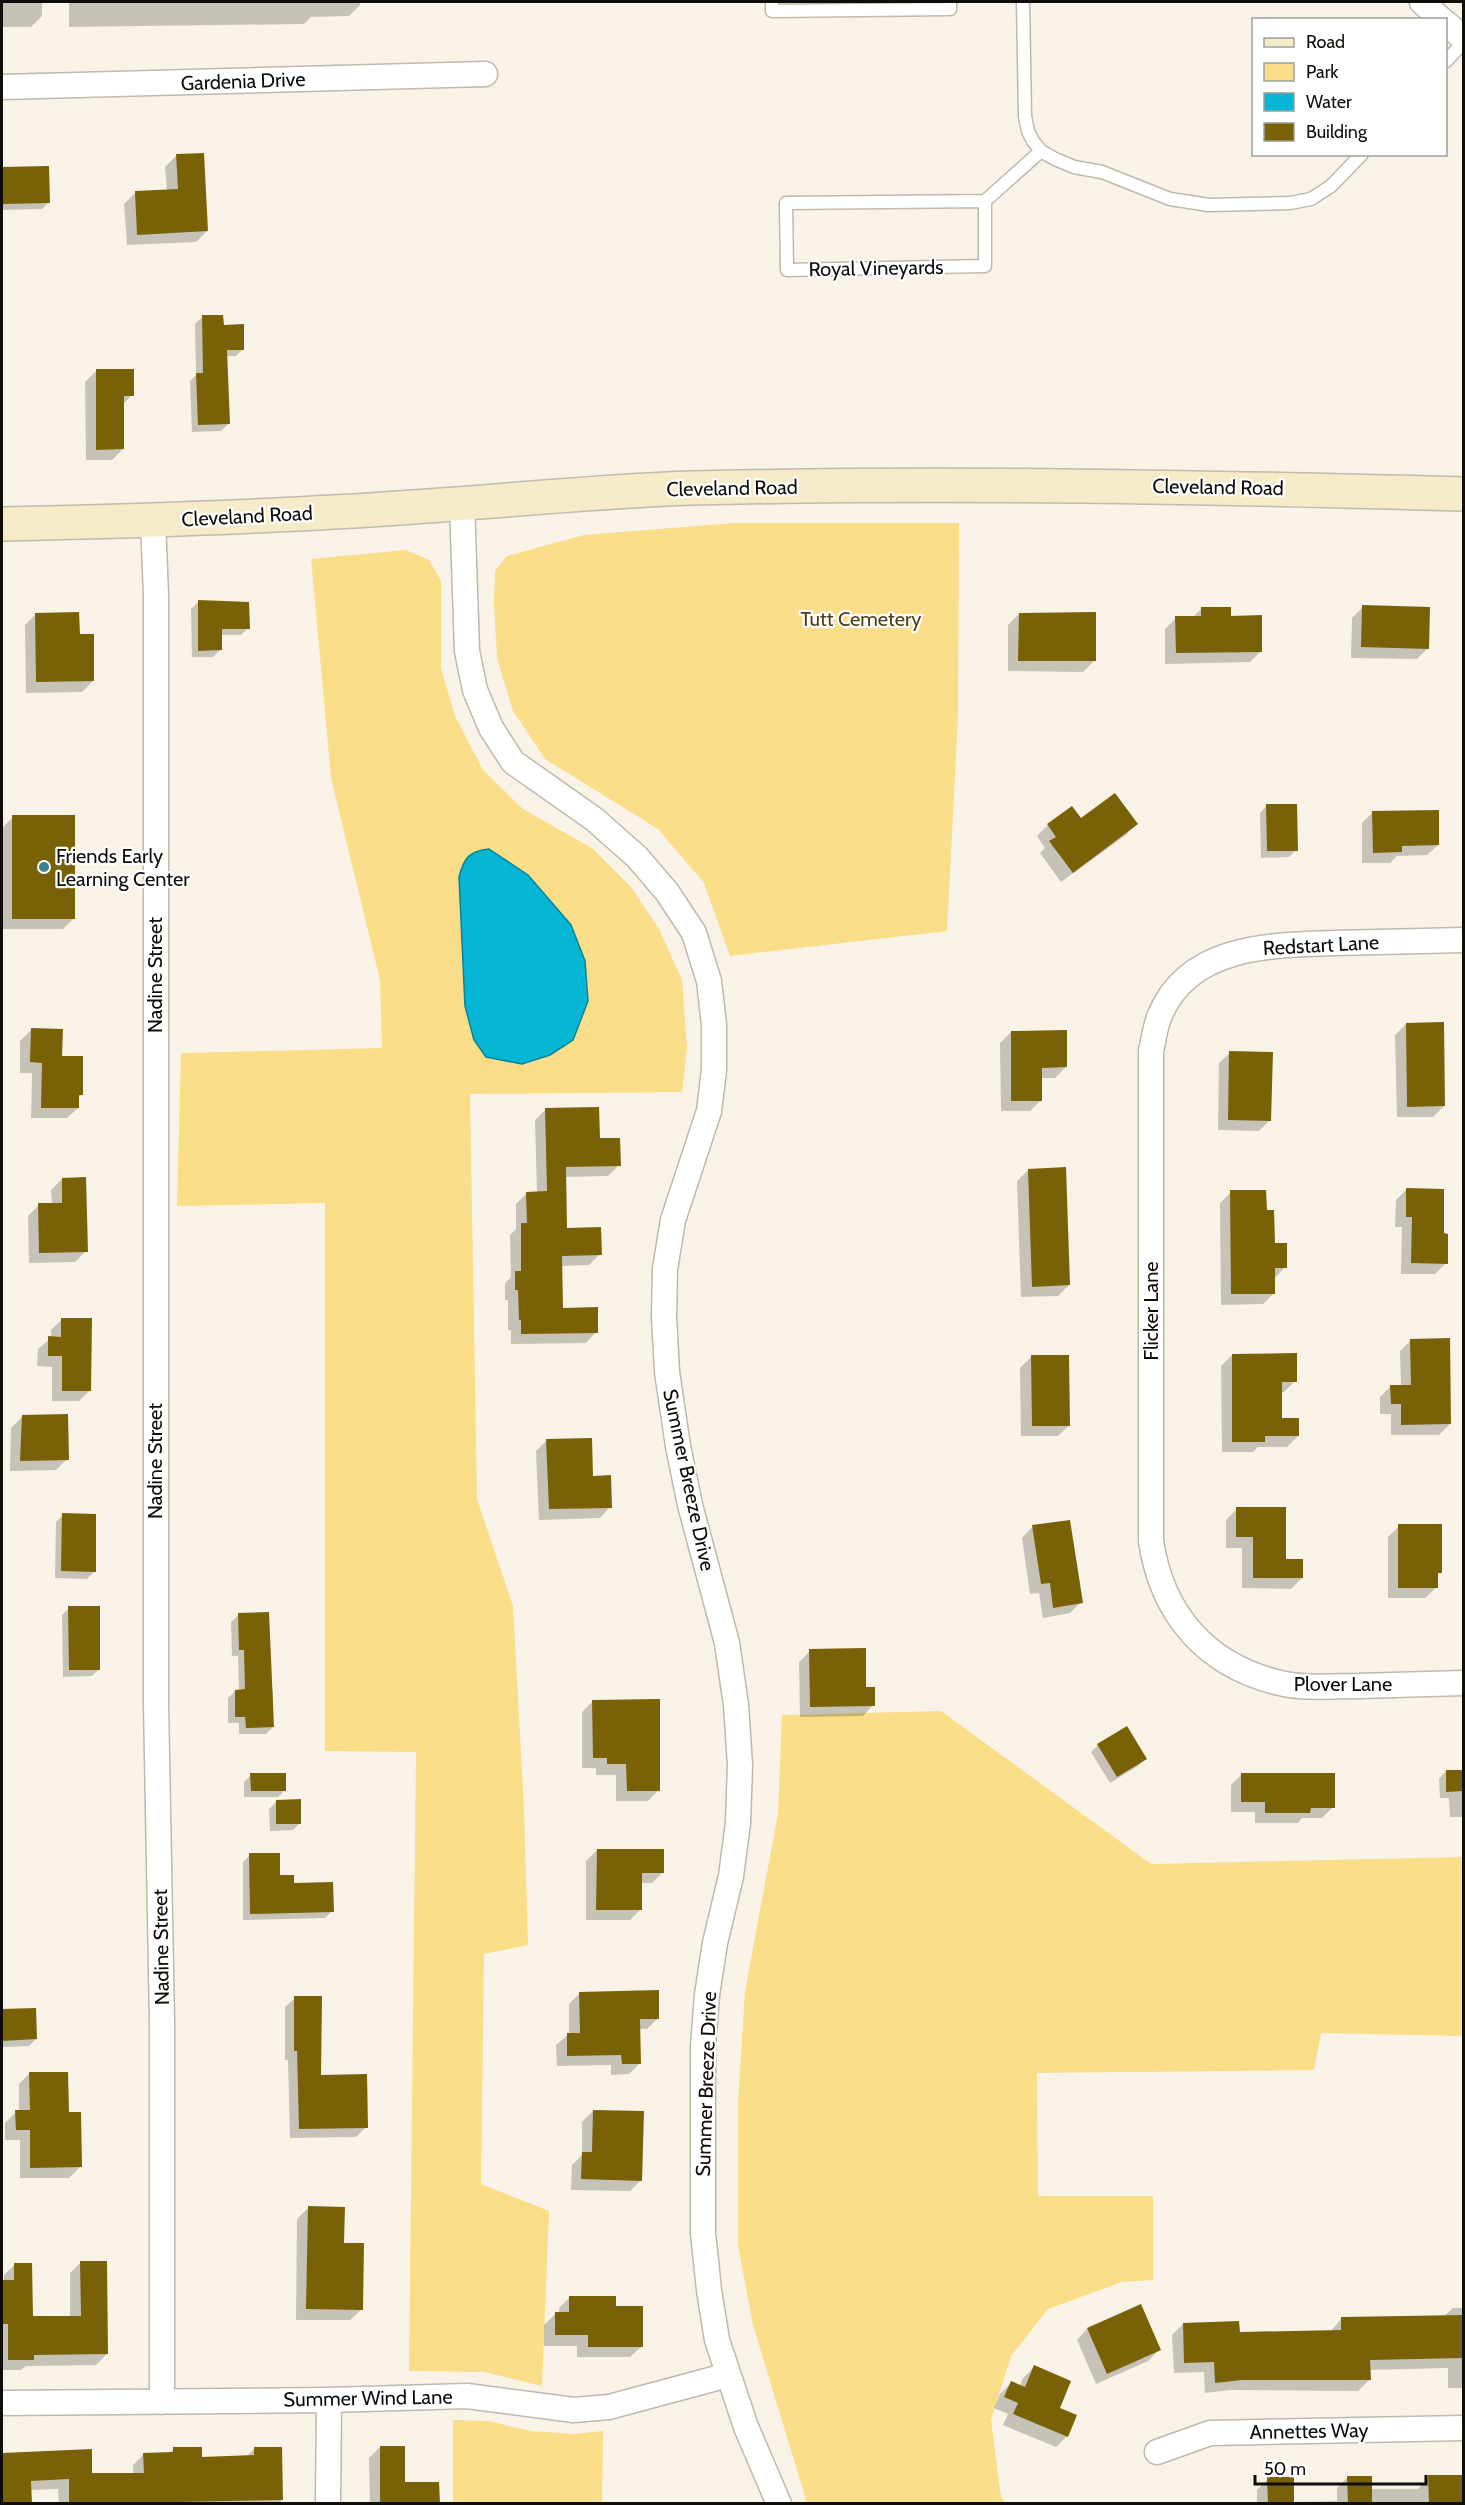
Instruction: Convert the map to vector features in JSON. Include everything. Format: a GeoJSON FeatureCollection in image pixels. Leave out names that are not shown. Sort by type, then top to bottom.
{"type":"FeatureCollection","features":[{"type":"Feature","properties":{"kind":"main road","name":"Cleveland Road"},"geometry":{"type":"LineString","coordinates":[[2,524],[153,521],[678,489],[878,486],[1256,487],[1464,494]]}},
{"type":"Feature","properties":{"kind":"street"},"geometry":{"type":"LineString","coordinates":[[1422,2],[1440,18]]}},
{"type":"Feature","properties":{"kind":"street"},"geometry":{"type":"LineString","coordinates":[[1447,24],[1464,40]]}},
{"type":"Feature","properties":{"kind":"street","name":"Gardenia Drive"},"geometry":{"type":"LineString","coordinates":[[2,87],[485,74]]}},
{"type":"Feature","properties":{"kind":"street","name":"Summer Breeze Drive"},"geometry":{"type":"LineString","coordinates":[[462,503],[466,651],[475,690],[491,728],[513,762],[594,819],[637,857],[667,892],[694,933],[709,981],[714,1025],[714,1070],[709,1111],[673,1220],[665,1269],[664,1316],[667,1372],[678,1446],[690,1505],[727,1643],[736,1705],[740,1765],[738,1823],[731,1876],[715,1943],[707,1995],[703,2046],[703,2233],[717,2340],[746,2427],[779,2504]]}},
{"type":"Feature","properties":{"kind":"street","name":"Nadine Street"},"geometry":{"type":"LineString","coordinates":[[153,521],[156,595],[154,784],[156,1703],[162,2024],[162,2402]]}},
{"type":"Feature","properties":{"kind":"street","name":"Redstart Lane"},"geometry":{"type":"LineString","coordinates":[[1186,979],[1219,958],[1246,949],[1279,945],[1464,940]]}},
{"type":"Feature","properties":{"kind":"street","name":"Flicker Lane"},"geometry":{"type":"LineString","coordinates":[[1186,979],[1170,995],[1160,1013],[1151,1051],[1151,1541],[1154,1563],[1161,1585],[1172,1608],[1198,1641]]}},
{"type":"Feature","properties":{"kind":"street","name":"Plover Lane"},"geometry":{"type":"LineString","coordinates":[[1198,1641],[1229,1664],[1257,1677],[1282,1684],[1315,1687],[1464,1683]]}},
{"type":"Feature","properties":{"kind":"street","name":"Summer Wind Lane"},"geometry":{"type":"LineString","coordinates":[[2,2403],[329,2400],[467,2396],[574,2410],[609,2407],[728,2375]]}},
{"type":"Feature","properties":{"kind":"street"},"geometry":{"type":"LineString","coordinates":[[328,2504],[329,2400]]}},
{"type":"Feature","properties":{"kind":"street","name":"Annettes Way"},"geometry":{"type":"LineString","coordinates":[[1157,2452],[1210,2433],[1464,2428]]}},
{"type":"Feature","properties":{"kind":"lane"},"geometry":{"type":"LineString","coordinates":[[772,2],[772,11],[950,9],[950,2]]}},
{"type":"Feature","properties":{"kind":"lane"},"geometry":{"type":"LineString","coordinates":[[1023,2],[1025,116],[1028,131],[1041,151],[1055,159],[1074,167],[1102,172],[1170,199],[1209,206],[1290,203],[1311,199],[1330,186],[1360,156]]}},
{"type":"Feature","properties":{"kind":"lane"},"geometry":{"type":"LineString","coordinates":[[1447,60],[1464,40]]}},
{"type":"Feature","properties":{"kind":"lane"},"geometry":{"type":"LineString","coordinates":[[985,201],[1041,151]]}},
{"type":"Feature","properties":{"kind":"lane","name":"Royal Vineyards"},"geometry":{"type":"LineString","coordinates":[[985,201],[985,266],[787,270],[786,203],[985,201]]}},
{"type":"Feature","properties":{"kind":"green space","name":"Tutt Cemetery"},"geometry":{"type":"Polygon","coordinates":[[[734,523],[959,523],[958,717],[947,931],[730,956],[704,883],[658,829],[545,759],[513,711],[497,658],[494,605],[495,571],[507,556],[584,535],[734,523]]]}},
{"type":"Feature","properties":{"kind":"green space"},"geometry":{"type":"Polygon","coordinates":[[[406,550],[429,560],[441,581],[441,668],[455,716],[483,770],[523,809],[592,848],[631,887],[659,929],[682,980],[687,1048],[682,1092],[470,1094],[477,1499],[513,1606],[524,1808],[528,1945],[484,1954],[481,2184],[549,2211],[542,2386],[484,2372],[409,2371],[416,1752],[325,1751],[325,1203],[177,1206],[181,1053],[382,1048],[380,980],[331,778],[311,559],[406,550]],[[459,877],[465,1006],[474,1040],[459,877]]]}},
{"type":"Feature","properties":{"kind":"green space"},"geometry":{"type":"Polygon","coordinates":[[[941,1711],[1151,1864],[1463,1857],[1463,2036],[1321,2033],[1314,2070],[1037,2073],[1038,2196],[1153,2196],[1153,2280],[1122,2282],[1048,2309],[1011,2356],[991,2420],[1001,2497],[1005,2503],[807,2503],[753,2325],[738,2245],[738,2103],[745,1991],[778,1814],[782,1715],[941,1711]]]}},
{"type":"Feature","properties":{"kind":"green space"},"geometry":{"type":"Polygon","coordinates":[[[453,2420],[488,2421],[531,2431],[575,2434],[603,2431],[602,2503],[453,2503],[453,2420]]]}},
{"type":"Feature","properties":{"kind":"water"},"geometry":{"type":"Polygon","coordinates":[[[489,849],[528,875],[571,925],[585,961],[588,1001],[573,1040],[550,1055],[522,1064],[486,1057],[474,1040],[465,1006],[459,877],[468,857],[489,849]]]}},
{"type":"Feature","properties":{"kind":"building"},"geometry":{"type":"Polygon","coordinates":[[[204,153],[208,231],[137,235],[135,191],[178,189],[176,154],[204,153]]]}},
{"type":"Feature","properties":{"kind":"building"},"geometry":{"type":"Polygon","coordinates":[[[49,166],[50,203],[2,204],[2,167],[49,166]]]}},
{"type":"Feature","properties":{"kind":"building"},"geometry":{"type":"Polygon","coordinates":[[[202,315],[223,315],[224,325],[244,324],[244,350],[227,350],[230,424],[198,425],[196,373],[203,373],[202,315]]]}},
{"type":"Feature","properties":{"kind":"building"},"geometry":{"type":"Polygon","coordinates":[[[96,369],[134,369],[134,396],[124,396],[124,449],[96,450],[96,369]]]}},
{"type":"Feature","properties":{"kind":"building"},"geometry":{"type":"Polygon","coordinates":[[[198,600],[249,602],[250,629],[222,629],[222,650],[198,651],[198,600]]]}},
{"type":"Feature","properties":{"kind":"building"},"geometry":{"type":"Polygon","coordinates":[[[1362,605],[1430,607],[1429,649],[1361,647],[1362,605]]]}},
{"type":"Feature","properties":{"kind":"building"},"geometry":{"type":"Polygon","coordinates":[[[1201,607],[1231,607],[1231,616],[1262,615],[1262,652],[1176,653],[1175,616],[1201,616],[1201,607]]]}},
{"type":"Feature","properties":{"kind":"building"},"geometry":{"type":"Polygon","coordinates":[[[79,612],[80,634],[94,634],[94,681],[36,682],[35,613],[79,612]]]}},
{"type":"Feature","properties":{"kind":"building"},"geometry":{"type":"Polygon","coordinates":[[[1096,612],[1096,661],[1018,661],[1019,613],[1096,612]]]}},
{"type":"Feature","properties":{"kind":"building"},"geometry":{"type":"Polygon","coordinates":[[[1115,793],[1138,824],[1073,873],[1049,841],[1056,837],[1047,824],[1072,806],[1081,818],[1115,793]]]}},
{"type":"Feature","properties":{"kind":"building"},"geometry":{"type":"Polygon","coordinates":[[[1266,804],[1297,804],[1298,851],[1267,851],[1266,804]]]}},
{"type":"Feature","properties":{"kind":"building"},"geometry":{"type":"Polygon","coordinates":[[[1439,810],[1439,845],[1402,846],[1402,852],[1373,853],[1372,811],[1439,810]]]}},
{"type":"Feature","properties":{"kind":"building","name":"Friends Early Learning Center"},"geometry":{"type":"Polygon","coordinates":[[[12,815],[75,815],[75,919],[12,919],[12,815]]]}},
{"type":"Feature","properties":{"kind":"building"},"geometry":{"type":"Polygon","coordinates":[[[1444,1022],[1445,1106],[1407,1107],[1406,1023],[1444,1022]]]}},
{"type":"Feature","properties":{"kind":"building"},"geometry":{"type":"Polygon","coordinates":[[[31,1028],[63,1029],[62,1056],[83,1056],[83,1095],[79,1095],[79,1108],[41,1108],[42,1063],[30,1062],[31,1028]]]}},
{"type":"Feature","properties":{"kind":"building"},"geometry":{"type":"Polygon","coordinates":[[[1067,1030],[1067,1067],[1042,1068],[1042,1101],[1011,1101],[1011,1031],[1067,1030]]]}},
{"type":"Feature","properties":{"kind":"building"},"geometry":{"type":"Polygon","coordinates":[[[1229,1051],[1273,1052],[1271,1121],[1228,1120],[1229,1051]]]}},
{"type":"Feature","properties":{"kind":"building"},"geometry":{"type":"Polygon","coordinates":[[[599,1107],[600,1138],[620,1138],[621,1166],[566,1167],[567,1228],[601,1227],[602,1255],[562,1256],[563,1308],[598,1307],[598,1333],[521,1334],[518,1290],[515,1290],[515,1271],[521,1271],[521,1223],[527,1223],[526,1192],[547,1191],[545,1108],[599,1107]]]}},
{"type":"Feature","properties":{"kind":"building"},"geometry":{"type":"Polygon","coordinates":[[[1066,1167],[1070,1285],[1032,1287],[1028,1169],[1066,1167]]]}},
{"type":"Feature","properties":{"kind":"building"},"geometry":{"type":"Polygon","coordinates":[[[86,1177],[88,1252],[39,1253],[38,1203],[62,1203],[62,1178],[86,1177]]]}},
{"type":"Feature","properties":{"kind":"building"},"geometry":{"type":"Polygon","coordinates":[[[1406,1188],[1444,1189],[1444,1233],[1448,1234],[1448,1264],[1411,1263],[1412,1217],[1406,1217],[1406,1188]]]}},
{"type":"Feature","properties":{"kind":"building"},"geometry":{"type":"Polygon","coordinates":[[[1230,1190],[1266,1190],[1267,1210],[1274,1210],[1275,1243],[1287,1243],[1287,1268],[1275,1268],[1275,1294],[1231,1294],[1230,1190]]]}},
{"type":"Feature","properties":{"kind":"building"},"geometry":{"type":"Polygon","coordinates":[[[61,1318],[92,1318],[91,1391],[62,1391],[62,1356],[48,1356],[48,1336],[61,1337],[61,1318]]]}},
{"type":"Feature","properties":{"kind":"building"},"geometry":{"type":"Polygon","coordinates":[[[1450,1338],[1451,1424],[1401,1425],[1401,1404],[1391,1404],[1390,1385],[1411,1385],[1410,1339],[1450,1338]]]}},
{"type":"Feature","properties":{"kind":"building"},"geometry":{"type":"Polygon","coordinates":[[[1297,1353],[1297,1382],[1282,1382],[1282,1418],[1299,1418],[1299,1436],[1265,1436],[1265,1442],[1232,1442],[1232,1354],[1297,1353]]]}},
{"type":"Feature","properties":{"kind":"building"},"geometry":{"type":"Polygon","coordinates":[[[1031,1355],[1069,1355],[1070,1426],[1032,1426],[1031,1355]]]}},
{"type":"Feature","properties":{"kind":"building"},"geometry":{"type":"Polygon","coordinates":[[[68,1414],[69,1460],[20,1461],[22,1415],[68,1414]]]}},
{"type":"Feature","properties":{"kind":"building"},"geometry":{"type":"Polygon","coordinates":[[[592,1438],[593,1476],[611,1475],[612,1508],[549,1509],[546,1439],[592,1438]]]}},
{"type":"Feature","properties":{"kind":"building"},"geometry":{"type":"Polygon","coordinates":[[[1236,1507],[1286,1507],[1286,1559],[1303,1559],[1303,1578],[1253,1578],[1253,1537],[1236,1537],[1236,1507]]]}},
{"type":"Feature","properties":{"kind":"building"},"geometry":{"type":"Polygon","coordinates":[[[62,1513],[96,1514],[96,1572],[61,1571],[62,1513]]]}},
{"type":"Feature","properties":{"kind":"building"},"geometry":{"type":"Polygon","coordinates":[[[1070,1520],[1083,1603],[1053,1608],[1050,1583],[1041,1584],[1032,1525],[1070,1520]]]}},
{"type":"Feature","properties":{"kind":"building"},"geometry":{"type":"Polygon","coordinates":[[[1398,1524],[1442,1524],[1442,1573],[1438,1573],[1438,1588],[1398,1588],[1398,1524]]]}},
{"type":"Feature","properties":{"kind":"building"},"geometry":{"type":"Polygon","coordinates":[[[68,1606],[100,1606],[100,1670],[69,1670],[68,1606]]]}},
{"type":"Feature","properties":{"kind":"building"},"geometry":{"type":"Polygon","coordinates":[[[269,1612],[274,1727],[246,1728],[245,1717],[235,1717],[235,1690],[245,1689],[244,1650],[239,1650],[238,1613],[269,1612]]]}},
{"type":"Feature","properties":{"kind":"building"},"geometry":{"type":"Polygon","coordinates":[[[866,1648],[866,1687],[875,1687],[875,1706],[810,1707],[809,1649],[866,1648]]]}},
{"type":"Feature","properties":{"kind":"building"},"geometry":{"type":"Polygon","coordinates":[[[660,1699],[660,1791],[627,1791],[626,1764],[607,1764],[607,1758],[593,1758],[592,1700],[660,1699]]]}},
{"type":"Feature","properties":{"kind":"building"},"geometry":{"type":"Polygon","coordinates":[[[1127,1726],[1147,1759],[1117,1777],[1097,1744],[1127,1726]]]}},
{"type":"Feature","properties":{"kind":"building"},"geometry":{"type":"Polygon","coordinates":[[[1446,1770],[1464,1770],[1464,1791],[1446,1792],[1446,1770]]]}},
{"type":"Feature","properties":{"kind":"building"},"geometry":{"type":"Polygon","coordinates":[[[250,1773],[286,1773],[286,1791],[251,1791],[250,1773]]]}},
{"type":"Feature","properties":{"kind":"building"},"geometry":{"type":"Polygon","coordinates":[[[1241,1773],[1335,1773],[1335,1808],[1311,1808],[1310,1813],[1265,1813],[1265,1802],[1241,1802],[1241,1773]]]}},
{"type":"Feature","properties":{"kind":"building"},"geometry":{"type":"Polygon","coordinates":[[[301,1799],[301,1824],[276,1824],[276,1800],[301,1799]]]}},
{"type":"Feature","properties":{"kind":"building"},"geometry":{"type":"Polygon","coordinates":[[[597,1849],[664,1849],[664,1873],[642,1873],[642,1910],[596,1910],[597,1849]]]}},
{"type":"Feature","properties":{"kind":"building"},"geometry":{"type":"Polygon","coordinates":[[[249,1853],[280,1853],[280,1875],[294,1875],[294,1883],[333,1882],[334,1912],[250,1914],[249,1853]]]}},
{"type":"Feature","properties":{"kind":"building"},"geometry":{"type":"Polygon","coordinates":[[[659,1990],[659,2019],[640,2019],[641,2064],[622,2064],[621,2055],[567,2056],[567,2033],[580,2033],[579,1992],[659,1990]]]}},
{"type":"Feature","properties":{"kind":"building"},"geometry":{"type":"Polygon","coordinates":[[[294,1996],[322,1996],[321,2075],[367,2074],[368,2128],[299,2129],[297,2051],[294,2051],[294,1996]]]}},
{"type":"Feature","properties":{"kind":"building"},"geometry":{"type":"Polygon","coordinates":[[[36,2008],[37,2039],[2,2041],[2,2009],[36,2008]]]}},
{"type":"Feature","properties":{"kind":"building"},"geometry":{"type":"Polygon","coordinates":[[[29,2072],[68,2072],[69,2112],[81,2112],[82,2167],[30,2168],[30,2130],[16,2130],[15,2110],[30,2110],[29,2072]]]}},
{"type":"Feature","properties":{"kind":"building"},"geometry":{"type":"Polygon","coordinates":[[[593,2110],[644,2111],[642,2181],[581,2179],[582,2152],[592,2152],[593,2110]]]}},
{"type":"Feature","properties":{"kind":"building"},"geometry":{"type":"Polygon","coordinates":[[[308,2206],[345,2207],[344,2243],[364,2243],[363,2310],[306,2309],[308,2206]]]}},
{"type":"Feature","properties":{"kind":"building"},"geometry":{"type":"Polygon","coordinates":[[[80,2261],[107,2261],[108,2354],[34,2355],[34,2360],[8,2360],[8,2324],[2,2324],[2,2280],[14,2280],[14,2263],[32,2263],[33,2316],[81,2316],[80,2261]]]}},
{"type":"Feature","properties":{"kind":"building"},"geometry":{"type":"Polygon","coordinates":[[[569,2296],[616,2296],[616,2306],[643,2306],[643,2347],[588,2347],[588,2335],[555,2335],[555,2312],[569,2312],[569,2296]]]}},
{"type":"Feature","properties":{"kind":"building"},"geometry":{"type":"Polygon","coordinates":[[[1141,2304],[1161,2350],[1107,2374],[1087,2328],[1141,2304]]]}},
{"type":"Feature","properties":{"kind":"building"},"geometry":{"type":"Polygon","coordinates":[[[1464,2315],[1464,2358],[1370,2360],[1371,2380],[1242,2380],[1215,2383],[1214,2362],[1184,2363],[1183,2323],[1239,2321],[1240,2332],[1341,2330],[1341,2317],[1464,2315]]]}},
{"type":"Feature","properties":{"kind":"building"},"geometry":{"type":"Polygon","coordinates":[[[1034,2365],[1071,2381],[1060,2408],[1077,2415],[1068,2437],[1013,2414],[1018,2403],[1004,2397],[1011,2381],[1025,2387],[1034,2365]]]}},
{"type":"Feature","properties":{"kind":"building"},"geometry":{"type":"Polygon","coordinates":[[[380,2446],[405,2446],[405,2482],[439,2482],[440,2504],[380,2504],[380,2446]]]}},
{"type":"Feature","properties":{"kind":"building"},"geometry":{"type":"Polygon","coordinates":[[[173,2447],[202,2447],[202,2457],[254,2455],[254,2447],[282,2447],[283,2500],[69,2504],[69,2479],[31,2481],[32,2504],[2,2504],[2,2453],[92,2449],[92,2473],[144,2473],[143,2453],[173,2452],[173,2447]]]}},
{"type":"Feature","properties":{"kind":"building"},"geometry":{"type":"Polygon","coordinates":[[[1428,2475],[1464,2475],[1464,2504],[1429,2504],[1428,2475]]]}},
{"type":"Feature","properties":{"kind":"building"},"geometry":{"type":"Polygon","coordinates":[[[1347,2476],[1372,2476],[1372,2504],[1348,2504],[1347,2476]]]}},
{"type":"Feature","properties":{"kind":"building"},"geometry":{"type":"Polygon","coordinates":[[[1267,2477],[1294,2477],[1294,2504],[1268,2504],[1267,2477]]]}},
{"type":"Feature","properties":{"kind":"place","name":"Friends Early Learning Center"},"geometry":{"type":"Point","coordinates":[44,867]}}]}
